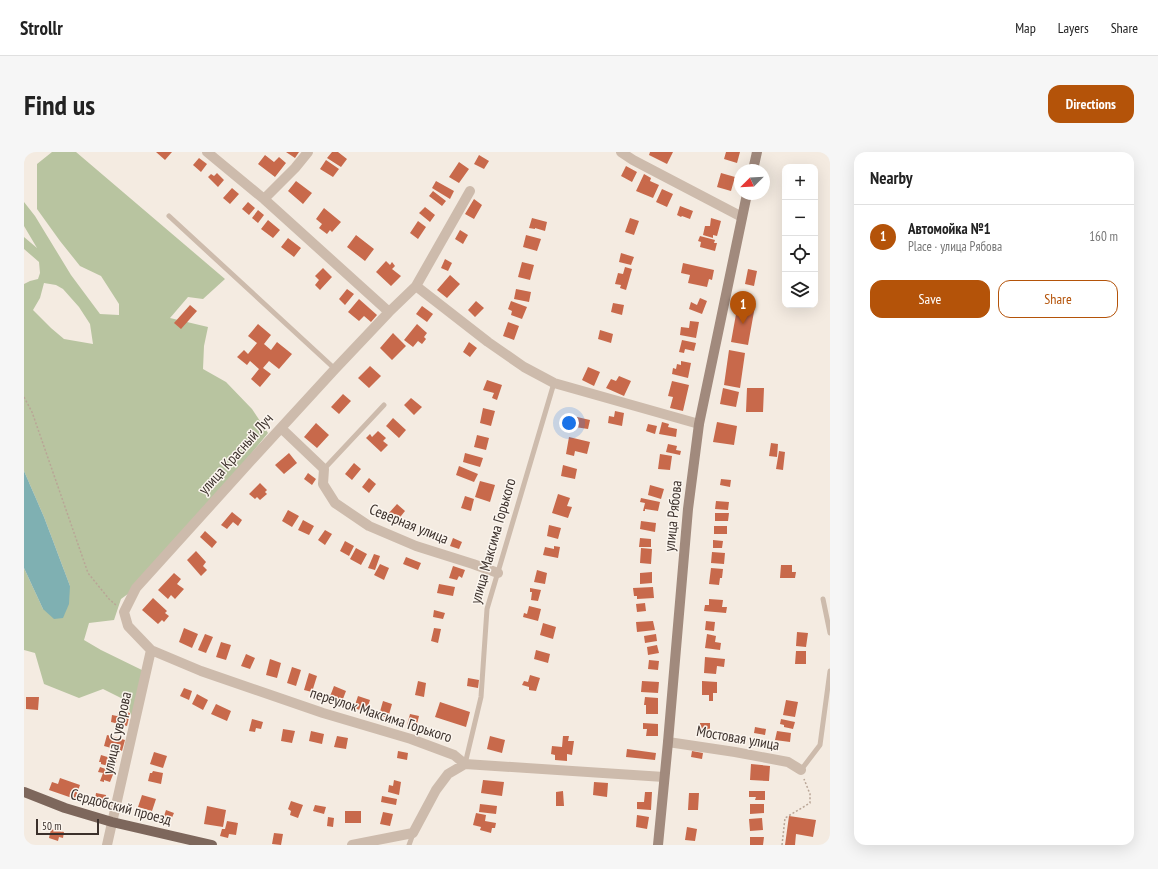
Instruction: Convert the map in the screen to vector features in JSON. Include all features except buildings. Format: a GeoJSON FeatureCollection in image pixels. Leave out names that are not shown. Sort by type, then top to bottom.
{"type":"FeatureCollection","features":[{"type":"Feature","properties":{"kind":"main road","name":"Сердобский проезд"},"geometry":{"type":"LineString","coordinates":[[24,792],[64,808],[112,822],[212,845]]}},
{"type":"Feature","properties":{"kind":"street"},"geometry":{"type":"LineString","coordinates":[[207,152],[264,199],[389,312]]}},
{"type":"Feature","properties":{"kind":"street"},"geometry":{"type":"LineString","coordinates":[[264,199],[295,168],[308,152]]}},
{"type":"Feature","properties":{"kind":"street"},"geometry":{"type":"LineString","coordinates":[[621,152],[633,160],[742,217]]}},
{"type":"Feature","properties":{"kind":"street"},"geometry":{"type":"LineString","coordinates":[[754,164],[757,152]]}},
{"type":"Feature","properties":{"kind":"street","name":"улица Красный Луч"},"geometry":{"type":"LineString","coordinates":[[124,612],[136,588],[335,369],[416,286],[470,191]]}},
{"type":"Feature","properties":{"kind":"street","name":"улица Рябова"},"geometry":{"type":"LineString","coordinates":[[658,845],[688,509],[699,424],[746,200]]}},
{"type":"Feature","properties":{"kind":"street"},"geometry":{"type":"LineString","coordinates":[[416,286],[488,342],[524,367],[554,383],[699,424]]}},
{"type":"Feature","properties":{"kind":"street"},"geometry":{"type":"LineString","coordinates":[[281,428],[324,469]]}},
{"type":"Feature","properties":{"kind":"street","name":"Северная улица"},"geometry":{"type":"LineString","coordinates":[[324,469],[323,484],[335,503],[369,526],[416,546],[498,573]]}},
{"type":"Feature","properties":{"kind":"street","name":"переулок Максима Горького"},"geometry":{"type":"LineString","coordinates":[[124,612],[128,626],[151,650],[201,670],[323,713],[411,739],[447,752],[454,755],[465,764]]}},
{"type":"Feature","properties":{"kind":"street","name":"улица Суворова"},"geometry":{"type":"LineString","coordinates":[[107,845],[151,650]]}},
{"type":"Feature","properties":{"kind":"street","name":"Мостовая улица"},"geometry":{"type":"LineString","coordinates":[[668,742],[736,752],[788,762],[801,770]]}},
{"type":"Feature","properties":{"kind":"street"},"geometry":{"type":"LineString","coordinates":[[352,845],[413,833],[436,790],[448,774],[465,764],[664,777]]}},
{"type":"Feature","properties":{"kind":"lane"},"geometry":{"type":"LineString","coordinates":[[169,216],[335,369]]}},
{"type":"Feature","properties":{"kind":"lane","name":"улица Максима Горького"},"geometry":{"type":"LineString","coordinates":[[465,764],[482,697],[487,609],[554,383]]}},
{"type":"Feature","properties":{"kind":"lane"},"geometry":{"type":"LineString","coordinates":[[324,469],[384,405]]}},
{"type":"Feature","properties":{"kind":"lane"},"geometry":{"type":"LineString","coordinates":[[823,599],[830,633]]}},
{"type":"Feature","properties":{"kind":"lane"},"geometry":{"type":"LineString","coordinates":[[801,770],[820,745],[830,671]]}},
{"type":"Feature","properties":{"kind":"lane"},"geometry":{"type":"LineString","coordinates":[[409,845],[413,833]]}},
{"type":"Feature","properties":{"kind":"path"},"geometry":{"type":"LineString","coordinates":[[24,397],[32,412],[88,573],[109,599],[124,612]]}},
{"type":"Feature","properties":{"kind":"path"},"geometry":{"type":"LineString","coordinates":[[782,845],[785,818],[810,803],[810,794],[801,770]]}},
{"type":"Feature","properties":{"kind":"green space"},"geometry":{"type":"Polygon","coordinates":[[[52,152],[76,152],[225,279],[203,299],[188,297],[170,318],[208,327],[204,346],[203,369],[226,382],[252,409],[268,433],[201,515],[136,588],[121,599],[114,620],[89,623],[84,640],[146,672],[135,724],[125,700],[103,689],[79,698],[44,684],[35,653],[24,650],[24,568],[43,609],[70,586],[44,517],[24,471],[24,284],[38,279],[40,273],[39,262],[24,249],[24,237],[37,248],[24,226],[24,202],[35,216],[71,275],[100,314],[119,315],[119,304],[101,276],[80,266],[37,209],[37,164],[52,152]],[[44,283],[40,298],[33,310],[64,339],[93,344],[90,324],[79,307],[63,289],[56,285],[44,283]]]}},
{"type":"Feature","properties":{"kind":"water"},"geometry":{"type":"Polygon","coordinates":[[[24,471],[44,517],[70,586],[69,604],[63,618],[54,619],[43,609],[24,568],[24,471]]]}},
{"type":"Feature","properties":{"kind":"place","name":"Автомойка №1"},"geometry":{"type":"Point","coordinates":[743,324]}}]}
